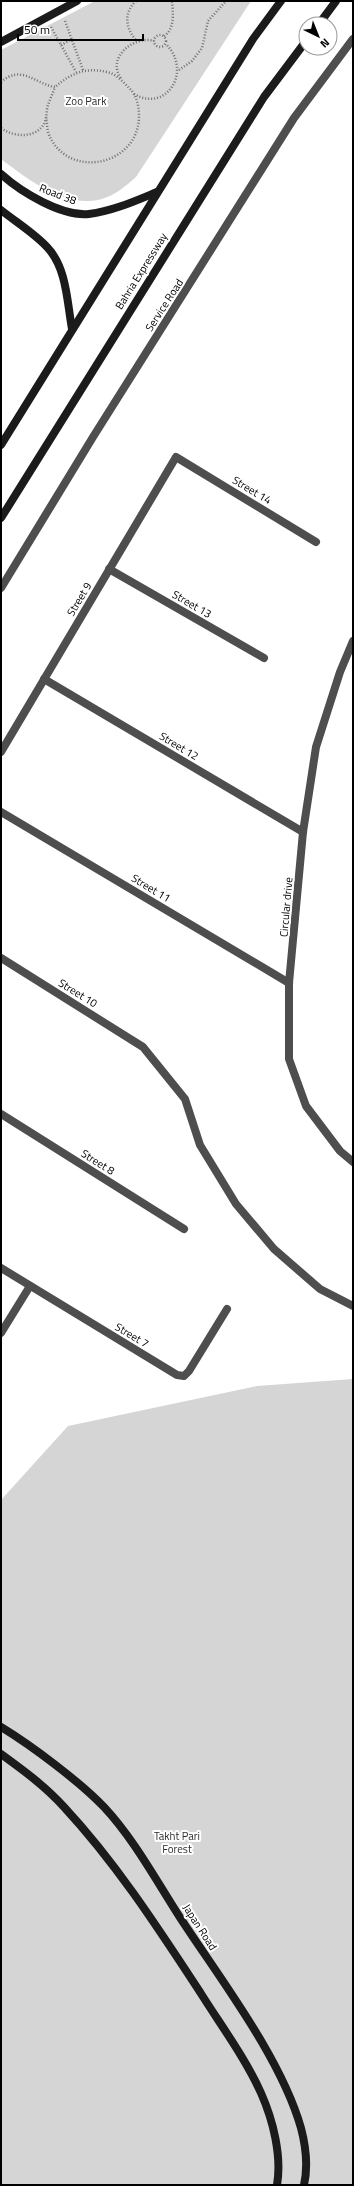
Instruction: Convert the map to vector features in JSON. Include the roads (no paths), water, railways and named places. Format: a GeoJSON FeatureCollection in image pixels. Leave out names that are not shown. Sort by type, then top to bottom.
{"type":"FeatureCollection","features":[{"type":"Feature","properties":{"kind":"main road"},"geometry":{"type":"LineString","coordinates":[[1,42],[77,1]]}},
{"type":"Feature","properties":{"kind":"main road"},"geometry":{"type":"LineString","coordinates":[[1,445],[157,192],[253,40],[281,1]]}},
{"type":"Feature","properties":{"kind":"main road"},"geometry":{"type":"LineString","coordinates":[[325,16],[336,1]]}},
{"type":"Feature","properties":{"kind":"main road","name":"Bahria Expressway"},"geometry":{"type":"LineString","coordinates":[[1,518],[264,97],[298,52]]}},
{"type":"Feature","properties":{"kind":"main road","name":"Road 38"},"geometry":{"type":"LineString","coordinates":[[1,174],[20,189],[71,212],[88,214],[105,211],[157,192]]}},
{"type":"Feature","properties":{"kind":"main road"},"geometry":{"type":"LineString","coordinates":[[1,210],[48,247],[56,258],[62,275],[72,329]]}},
{"type":"Feature","properties":{"kind":"main road","name":"Japan Road"},"geometry":{"type":"LineString","coordinates":[[1,1727],[60,1770],[104,1807],[131,1842],[241,2010],[278,2071],[301,2128],[308,2169],[304,2185]]}},
{"type":"Feature","properties":{"kind":"main road"},"geometry":{"type":"LineString","coordinates":[[1,1754],[31,1775],[63,1806],[102,1850],[156,1926],[229,2038],[261,2093],[270,2121],[277,2151],[279,2174],[277,2185]]}},
{"type":"Feature","properties":{"kind":"street","name":"Service Road"},"geometry":{"type":"LineString","coordinates":[[1,588],[93,437],[294,118],[353,39]]}},
{"type":"Feature","properties":{"kind":"street","name":"Street 14"},"geometry":{"type":"LineString","coordinates":[[176,457],[316,542]]}},
{"type":"Feature","properties":{"kind":"street","name":"Street 9"},"geometry":{"type":"LineString","coordinates":[[1,752],[176,457]]}},
{"type":"Feature","properties":{"kind":"street","name":"Street 13"},"geometry":{"type":"LineString","coordinates":[[109,569],[264,658]]}},
{"type":"Feature","properties":{"kind":"street","name":"Circular drive"},"geometry":{"type":"LineString","coordinates":[[353,641],[340,672],[316,747],[303,832],[289,983],[289,1059],[306,1106],[340,1151],[353,1162]]}},
{"type":"Feature","properties":{"kind":"street","name":"Street 12"},"geometry":{"type":"LineString","coordinates":[[44,679],[303,832]]}},
{"type":"Feature","properties":{"kind":"street","name":"Street 11"},"geometry":{"type":"LineString","coordinates":[[1,812],[289,983]]}},
{"type":"Feature","properties":{"kind":"street","name":"Street 10"},"geometry":{"type":"LineString","coordinates":[[1,958],[143,1047],[185,1099],[200,1145],[236,1204],[274,1249],[320,1289],[353,1306]]}},
{"type":"Feature","properties":{"kind":"street","name":"Street 8"},"geometry":{"type":"LineString","coordinates":[[1,1114],[184,1229]]}},
{"type":"Feature","properties":{"kind":"street","name":"Street 7"},"geometry":{"type":"LineString","coordinates":[[1,1268],[177,1375],[184,1376],[189,1371],[227,1309]]}},
{"type":"Feature","properties":{"kind":"street"},"geometry":{"type":"LineString","coordinates":[[1,1333],[30,1286]]}},
{"type":"Feature","properties":{"kind":"park label","name":"Zoo Park"},"geometry":{"type":"Point","coordinates":[86,101]}},
{"type":"Feature","properties":{"kind":"park label","name":"Takht Pari Forest"},"geometry":{"type":"Point","coordinates":[177,1842]}}]}
